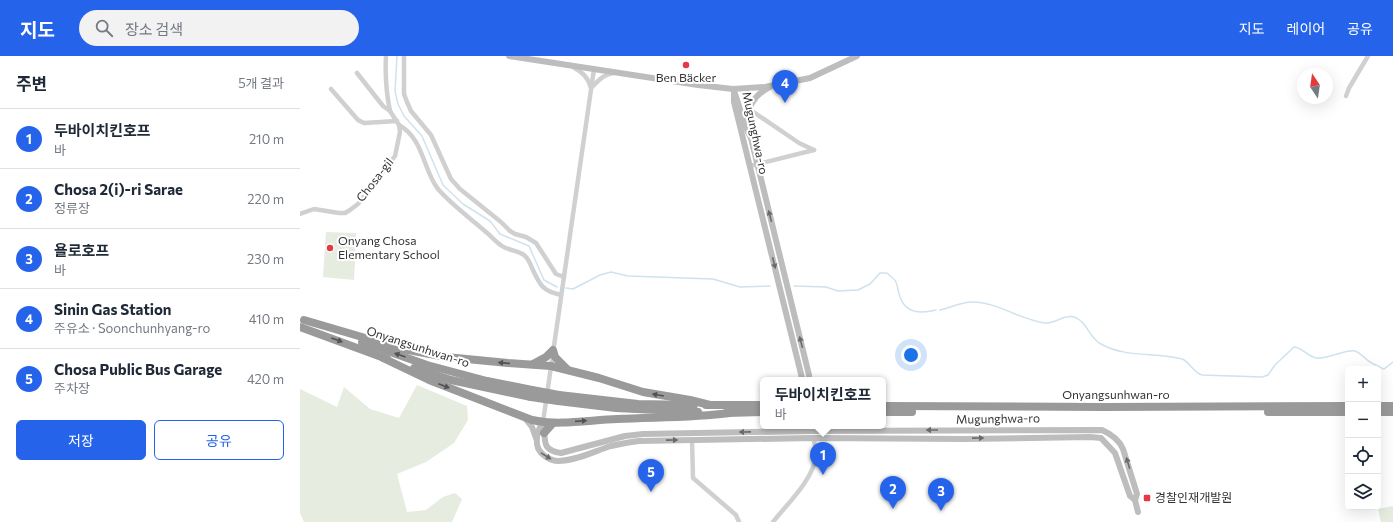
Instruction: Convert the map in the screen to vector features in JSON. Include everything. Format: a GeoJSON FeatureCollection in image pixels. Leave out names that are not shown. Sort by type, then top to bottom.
{"type":"FeatureCollection","features":[{"type":"Feature","properties":{"kind":"highway"},"geometry":{"type":"LineString","coordinates":[[301,322],[403,349],[446,357],[551,366],[643,392],[710,405]]}},
{"type":"Feature","properties":{"kind":"highway","name":"Onyangsunhwan-ro"},"geometry":{"type":"LineString","coordinates":[[301,322],[383,358],[451,380],[531,394]]}},
{"type":"Feature","properties":{"kind":"highway","name":"Onyangsunhwan-ro"},"geometry":{"type":"LineString","coordinates":[[301,322],[427,365],[531,394]]}},
{"type":"Feature","properties":{"kind":"highway"},"geometry":{"type":"LineString","coordinates":[[530,365],[546,357],[553,350],[555,357],[568,371]]}},
{"type":"Feature","properties":{"kind":"highway"},"geometry":{"type":"LineString","coordinates":[[383,358],[429,380],[523,416],[543,422],[553,423],[706,416],[730,413]]}},
{"type":"Feature","properties":{"kind":"highway"},"geometry":{"type":"LineString","coordinates":[[531,394],[634,409],[730,413],[760,412]]}},
{"type":"Feature","properties":{"kind":"highway"},"geometry":{"type":"LineString","coordinates":[[558,398],[638,404],[760,405]]}},
{"type":"Feature","properties":{"kind":"highway","name":"Onyangsunhwan-ro"},"geometry":{"type":"LineString","coordinates":[[886,406],[1345,406]]}},
{"type":"Feature","properties":{"kind":"highway"},"geometry":{"type":"LineString","coordinates":[[1381,406],[1393,406]]}},
{"type":"Feature","properties":{"kind":"highway","name":"Onyangsunhwan-ro"},"geometry":{"type":"LineString","coordinates":[[886,412],[1345,412]]}},
{"type":"Feature","properties":{"kind":"highway"},"geometry":{"type":"LineString","coordinates":[[1381,412],[1393,412]]}},
{"type":"Feature","properties":{"kind":"highway"},"geometry":{"type":"LineString","coordinates":[[544,433],[553,423]]}},
{"type":"Feature","properties":{"kind":"street"},"geometry":{"type":"LineString","coordinates":[[386,56],[386,92],[390,112]]}},
{"type":"Feature","properties":{"kind":"street"},"geometry":{"type":"LineString","coordinates":[[404,56],[404,94],[407,102],[411,111],[431,135],[451,179],[460,189],[510,231],[526,237],[536,243],[556,274],[564,277]]}},
{"type":"Feature","properties":{"kind":"street"},"geometry":{"type":"LineString","coordinates":[[509,56],[698,85],[734,89],[774,86],[810,78],[856,56]]}},
{"type":"Feature","properties":{"kind":"street"},"geometry":{"type":"LineString","coordinates":[[1346,96],[1349,88],[1368,56]]}},
{"type":"Feature","properties":{"kind":"street"},"geometry":{"type":"LineString","coordinates":[[571,66],[586,77],[591,89]]}},
{"type":"Feature","properties":{"kind":"street"},"geometry":{"type":"LineString","coordinates":[[544,433],[543,422],[594,69]]}},
{"type":"Feature","properties":{"kind":"street"},"geometry":{"type":"LineString","coordinates":[[357,73],[382,106],[390,112],[398,123],[413,138],[425,159],[438,189],[455,206],[501,246],[524,255],[540,284],[550,293],[561,296]]}},
{"type":"Feature","properties":{"kind":"street"},"geometry":{"type":"LineString","coordinates":[[591,89],[600,78],[606,74],[617,73]]}},
{"type":"Feature","properties":{"kind":"street"},"geometry":{"type":"LineString","coordinates":[[751,138],[748,122],[749,109],[756,97],[774,86]]}},
{"type":"Feature","properties":{"kind":"street"},"geometry":{"type":"LineString","coordinates":[[331,89],[358,120],[364,123],[398,123]]}},
{"type":"Feature","properties":{"kind":"street","name":"Mugunghwa-ro"},"geometry":{"type":"LineString","coordinates":[[734,89],[739,101],[747,132],[751,138],[758,164],[810,377]]}},
{"type":"Feature","properties":{"kind":"street","name":"Mugunghwa-ro"},"geometry":{"type":"LineString","coordinates":[[734,89],[734,102],[802,377]]}},
{"type":"Feature","properties":{"kind":"street"},"geometry":{"type":"LineString","coordinates":[[749,109],[799,143],[814,150],[750,166]]}},
{"type":"Feature","properties":{"kind":"street","name":"Chosa-gil"},"geometry":{"type":"LineString","coordinates":[[300,214],[314,209],[345,213],[358,204],[395,156],[400,132],[398,123]]}},
{"type":"Feature","properties":{"kind":"street","name":"Mugunghwa-ro"},"geometry":{"type":"LineString","coordinates":[[523,416],[531,424],[535,431],[536,441],[541,452],[550,459],[557,461],[638,441],[813,438],[1101,438],[1115,453],[1130,496],[1135,500]]}},
{"type":"Feature","properties":{"kind":"street"},"geometry":{"type":"LineString","coordinates":[[536,441],[539,427],[543,422]]}},
{"type":"Feature","properties":{"kind":"street","name":"Mugunghwa-ro"},"geometry":{"type":"LineString","coordinates":[[544,433],[545,446],[555,452],[561,453],[620,437],[644,434],[783,429]]}},
{"type":"Feature","properties":{"kind":"street"},"geometry":{"type":"LineString","coordinates":[[773,522],[807,480],[814,465],[816,449],[811,429]]}},
{"type":"Feature","properties":{"kind":"street","name":"Mugunghwa-ro"},"geometry":{"type":"LineString","coordinates":[[886,429],[1102,430],[1111,434],[1120,443],[1123,449],[1137,494],[1135,500],[1138,512]]}},
{"type":"Feature","properties":{"kind":"street"},"geometry":{"type":"LineString","coordinates":[[692,440],[693,478],[736,515],[739,522]]}},
{"type":"Feature","properties":{"kind":"shaded area"},"geometry":{"type":"Polygon","coordinates":[[[326,232],[356,233],[354,280],[323,277],[326,232]]]}},
{"type":"Feature","properties":{"kind":"shaded area"},"geometry":{"type":"Polygon","coordinates":[[[417,385],[467,406],[468,420],[454,443],[426,462],[397,474],[407,512],[426,510],[443,497],[455,493],[462,499],[452,522],[304,522],[300,513],[300,389],[337,407],[344,387],[370,409],[399,418],[417,385]]]}},
{"type":"Feature","properties":{"kind":"shaded area"},"geometry":{"type":"Polygon","coordinates":[[[1393,506],[1393,522],[1381,522],[1378,510],[1381,510],[1381,508],[1393,506]]]}},
{"type":"Feature","properties":{"kind":"waterway"},"geometry":{"type":"LineString","coordinates":[[397,56],[395,91],[398,104],[404,116],[422,136],[443,185],[463,204],[490,221],[500,234],[529,246],[544,280],[557,287]]}},
{"type":"Feature","properties":{"kind":"waterway"},"geometry":{"type":"LineString","coordinates":[[566,288],[573,289],[600,275],[611,272],[628,276],[713,279],[740,287],[770,286]]}},
{"type":"Feature","properties":{"kind":"waterway"},"geometry":{"type":"LineString","coordinates":[[794,286],[826,287],[838,291],[858,290],[870,284],[880,273],[887,273],[897,284],[900,297],[906,307],[910,310],[920,312],[936,310]]}},
{"type":"Feature","properties":{"kind":"waterway"},"geometry":{"type":"LineString","coordinates":[[940,310],[972,302],[991,305],[1045,323],[1070,316],[1082,322],[1094,338],[1101,344],[1130,353],[1182,359],[1187,362],[1196,372],[1202,375],[1262,377],[1268,375],[1275,365],[1294,347],[1316,358],[1326,357],[1347,351],[1355,351],[1370,362],[1384,369],[1393,362]]}},
{"type":"Feature","properties":{"kind":"place","name":"Ben Bäcker"},"geometry":{"type":"Point","coordinates":[686,65]}},
{"type":"Feature","properties":{"kind":"place","name":"Sinin Gas Station"},"geometry":{"type":"Point","coordinates":[785,103]}},
{"type":"Feature","properties":{"kind":"place","name":"Onyang Chosa Elementary School"},"geometry":{"type":"Point","coordinates":[330,248]}},
{"type":"Feature","properties":{"kind":"place","name":"두바이치킨호프"},"geometry":{"type":"Point","coordinates":[823,475]}},
{"type":"Feature","properties":{"kind":"place","name":"Chosa Public Bus Garage"},"geometry":{"type":"Point","coordinates":[651,492]}},
{"type":"Feature","properties":{"kind":"place","name":"경찰인재개발원"},"geometry":{"type":"Point","coordinates":[1147,498]}},
{"type":"Feature","properties":{"kind":"place","name":"Chosa 2(i)-ri Sarae"},"geometry":{"type":"Point","coordinates":[893,509]}},
{"type":"Feature","properties":{"kind":"place","name":"욜로호프"},"geometry":{"type":"Point","coordinates":[941,511]}}]}
